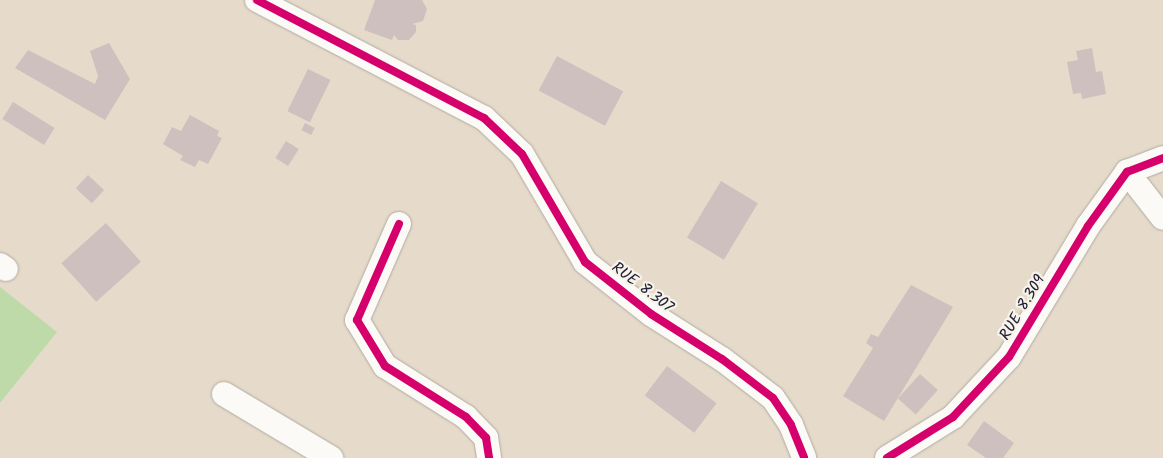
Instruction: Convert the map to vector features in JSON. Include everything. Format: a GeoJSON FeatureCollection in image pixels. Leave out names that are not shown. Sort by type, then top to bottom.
{"type":"FeatureCollection","features":[{"type":"Feature","properties":{"kind":"street","name":"RUE 8.307"},"geometry":{"type":"LineString","coordinates":[[257,0],[484,118],[522,154],[585,262],[651,314],[722,359],[773,398],[791,426],[804,458]]}},
{"type":"Feature","properties":{"kind":"street"},"geometry":{"type":"LineString","coordinates":[[1163,158],[1126,172],[1163,218]]}},
{"type":"Feature","properties":{"kind":"street","name":"RUE 8.309"},"geometry":{"type":"LineString","coordinates":[[887,458],[954,417],[1009,357],[1088,226],[1126,172]]}},
{"type":"Feature","properties":{"kind":"street"},"geometry":{"type":"LineString","coordinates":[[400,224],[357,320],[385,366],[466,417],[486,438],[489,458]]}},
{"type":"Feature","properties":{"kind":"street"},"geometry":{"type":"LineString","coordinates":[[224,394],[331,458]]}},
{"type":"Feature","properties":{"kind":"green space"},"geometry":{"type":"Polygon","coordinates":[[[0,287],[57,332],[0,403],[0,287]]]}},
{"type":"Feature","properties":{"kind":"building"},"geometry":{"type":"Polygon","coordinates":[[[375,0],[422,0],[427,9],[423,21],[412,24],[416,25],[416,32],[409,40],[398,40],[394,35],[392,40],[364,30],[375,0]]]}},
{"type":"Feature","properties":{"kind":"building"},"geometry":{"type":"Polygon","coordinates":[[[109,43],[130,79],[105,120],[15,68],[28,50],[95,84],[98,76],[90,51],[109,43]]]}},
{"type":"Feature","properties":{"kind":"building"},"geometry":{"type":"Polygon","coordinates":[[[1092,48],[1096,72],[1102,71],[1106,94],[1082,99],[1081,93],[1073,94],[1067,62],[1078,60],[1076,51],[1092,48]]]}},
{"type":"Feature","properties":{"kind":"building"},"geometry":{"type":"Polygon","coordinates":[[[557,56],[623,91],[605,126],[539,90],[557,56]]]}},
{"type":"Feature","properties":{"kind":"building"},"geometry":{"type":"Polygon","coordinates":[[[308,69],[330,80],[310,122],[287,111],[308,69]]]}},
{"type":"Feature","properties":{"kind":"building"},"geometry":{"type":"Polygon","coordinates":[[[13,102],[55,128],[44,145],[2,119],[13,102]]]}},
{"type":"Feature","properties":{"kind":"building"},"geometry":{"type":"Polygon","coordinates":[[[190,115],[219,131],[217,136],[222,138],[208,164],[199,160],[195,167],[180,160],[183,156],[163,144],[172,127],[181,131],[190,115]]]}},
{"type":"Feature","properties":{"kind":"building"},"geometry":{"type":"Polygon","coordinates":[[[305,123],[315,128],[311,135],[301,130],[305,123]]]}},
{"type":"Feature","properties":{"kind":"building"},"geometry":{"type":"Polygon","coordinates":[[[286,141],[299,149],[288,166],[275,158],[286,141]]]}},
{"type":"Feature","properties":{"kind":"building"},"geometry":{"type":"Polygon","coordinates":[[[88,175],[104,190],[92,203],[76,188],[88,175]]]}},
{"type":"Feature","properties":{"kind":"building"},"geometry":{"type":"Polygon","coordinates":[[[721,181],[758,203],[724,260],[687,238],[721,181]]]}},
{"type":"Feature","properties":{"kind":"building"},"geometry":{"type":"Polygon","coordinates":[[[106,223],[141,262],[96,302],[61,263],[106,223]]]}},
{"type":"Feature","properties":{"kind":"building"},"geometry":{"type":"Polygon","coordinates":[[[911,285],[953,307],[884,421],[843,396],[873,348],[866,343],[871,334],[878,337],[911,285]]]}},
{"type":"Feature","properties":{"kind":"building"},"geometry":{"type":"Polygon","coordinates":[[[667,366],[717,403],[694,433],[645,396],[667,366]]]}},
{"type":"Feature","properties":{"kind":"building"},"geometry":{"type":"Polygon","coordinates":[[[920,374],[938,390],[916,415],[898,399],[920,374]]]}},
{"type":"Feature","properties":{"kind":"building"},"geometry":{"type":"Polygon","coordinates":[[[984,421],[1014,443],[1003,458],[986,458],[967,445],[984,421]]]}},
{"type":"Feature","properties":{"kind":"cycle path"},"geometry":{"type":"LineString","coordinates":[[257,0],[484,118],[522,154],[585,262],[651,314],[722,359],[773,398],[791,425],[804,458]]}},
{"type":"Feature","properties":{"kind":"cycle path"},"geometry":{"type":"LineString","coordinates":[[887,458],[953,417],[1009,357],[1088,226],[1127,172],[1163,158]]}},
{"type":"Feature","properties":{"kind":"cycle path"},"geometry":{"type":"LineString","coordinates":[[399,224],[357,320],[385,366],[466,417],[486,438],[489,458]]}}]}
